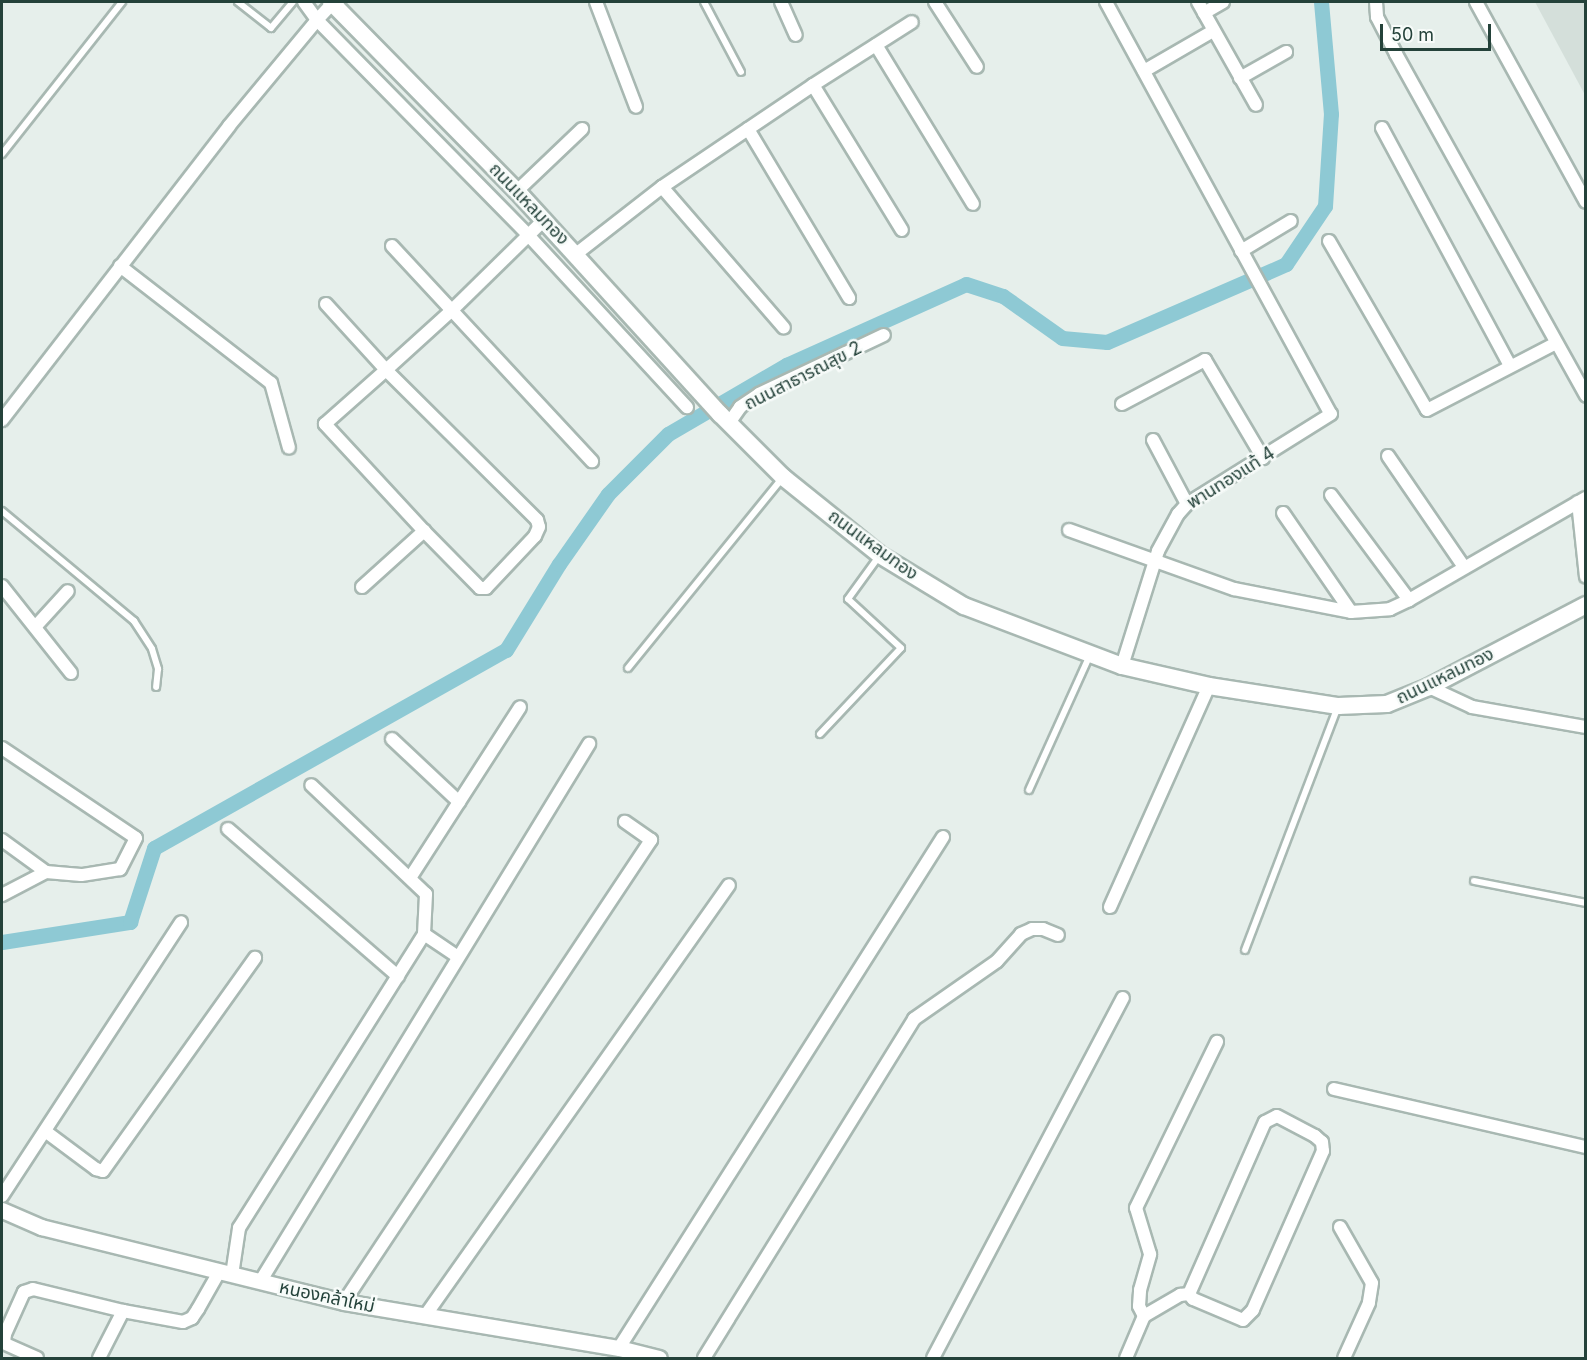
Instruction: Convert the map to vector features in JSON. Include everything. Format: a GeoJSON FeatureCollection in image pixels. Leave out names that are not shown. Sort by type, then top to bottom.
{"type":"FeatureCollection","features":[{"type":"Feature","properties":{"kind":"main road","name":"ถนนแหลมทอง"},"geometry":{"type":"LineString","coordinates":[[334,2],[517,191],[725,418],[783,477],[880,555],[964,606],[1122,666],[1209,686],[1338,706],[1387,704],[1429,687],[1586,605]]}},
{"type":"Feature","properties":{"kind":"street"},"geometry":{"type":"LineString","coordinates":[[304,2],[317,20],[529,236],[687,407]]}},
{"type":"Feature","properties":{"kind":"street"},"geometry":{"type":"LineString","coordinates":[[2,420],[229,126],[334,2]]}},
{"type":"Feature","properties":{"kind":"street"},"geometry":{"type":"LineString","coordinates":[[596,2],[636,108]]}},
{"type":"Feature","properties":{"kind":"street"},"geometry":{"type":"LineString","coordinates":[[781,2],[796,35]]}},
{"type":"Feature","properties":{"kind":"street"},"geometry":{"type":"LineString","coordinates":[[935,2],[976,67]]}},
{"type":"Feature","properties":{"kind":"street"},"geometry":{"type":"LineString","coordinates":[[1106,2],[1241,252],[1291,221]]}},
{"type":"Feature","properties":{"kind":"street"},"geometry":{"type":"LineString","coordinates":[[1223,2],[1201,7],[1256,105]]}},
{"type":"Feature","properties":{"kind":"street"},"geometry":{"type":"LineString","coordinates":[[1376,2],[1377,17],[1396,54],[1586,396]]}},
{"type":"Feature","properties":{"kind":"street"},"geometry":{"type":"LineString","coordinates":[[1476,2],[1586,202]]}},
{"type":"Feature","properties":{"kind":"street"},"geometry":{"type":"LineString","coordinates":[[576,254],[662,187],[813,85],[912,22]]}},
{"type":"Feature","properties":{"kind":"street"},"geometry":{"type":"LineString","coordinates":[[1144,71],[1214,31]]}},
{"type":"Feature","properties":{"kind":"street"},"geometry":{"type":"LineString","coordinates":[[876,45],[974,204]]}},
{"type":"Feature","properties":{"kind":"street"},"geometry":{"type":"LineString","coordinates":[[1240,78],[1286,52]]}},
{"type":"Feature","properties":{"kind":"street"},"geometry":{"type":"LineString","coordinates":[[813,85],[902,230]]}},
{"type":"Feature","properties":{"kind":"street"},"geometry":{"type":"LineString","coordinates":[[1382,128],[1510,366]]}},
{"type":"Feature","properties":{"kind":"street"},"geometry":{"type":"LineString","coordinates":[[517,191],[582,129]]}},
{"type":"Feature","properties":{"kind":"street"},"geometry":{"type":"LineString","coordinates":[[748,129],[849,298]]}},
{"type":"Feature","properties":{"kind":"street"},"geometry":{"type":"LineString","coordinates":[[662,187],[784,328]]}},
{"type":"Feature","properties":{"kind":"street"},"geometry":{"type":"LineString","coordinates":[[326,304],[386,370],[537,520],[539,527],[535,536],[486,588],[480,588],[424,531],[326,424],[386,370],[451,311],[544,220]]}},
{"type":"Feature","properties":{"kind":"street"},"geometry":{"type":"LineString","coordinates":[[1329,241],[1427,410],[1556,343]]}},
{"type":"Feature","properties":{"kind":"street"},"geometry":{"type":"LineString","coordinates":[[392,246],[592,461]]}},
{"type":"Feature","properties":{"kind":"street","name":"พานทองแท้ 4"},"geometry":{"type":"LineString","coordinates":[[1122,666],[1155,562],[1168,530],[1186,504],[1331,414],[1241,252]]}},
{"type":"Feature","properties":{"kind":"street"},"geometry":{"type":"LineString","coordinates":[[120,266],[272,382],[289,448]]}},
{"type":"Feature","properties":{"kind":"street","name":"ถนนสาธารณสุข 2"},"geometry":{"type":"LineString","coordinates":[[725,418],[759,394],[884,335]]}},
{"type":"Feature","properties":{"kind":"street"},"geometry":{"type":"LineString","coordinates":[[1122,404],[1204,360],[1263,458]]}},
{"type":"Feature","properties":{"kind":"street"},"geometry":{"type":"LineString","coordinates":[[1153,440],[1186,504]]}},
{"type":"Feature","properties":{"kind":"street"},"geometry":{"type":"LineString","coordinates":[[1388,456],[1464,567]]}},
{"type":"Feature","properties":{"kind":"street"},"geometry":{"type":"LineString","coordinates":[[1331,495],[1409,600]]}},
{"type":"Feature","properties":{"kind":"street"},"geometry":{"type":"LineString","coordinates":[[1069,530],[1233,589],[1351,612],[1390,609],[1409,600],[1582,500],[1586,577]]}},
{"type":"Feature","properties":{"kind":"street"},"geometry":{"type":"LineString","coordinates":[[1283,513],[1351,612]]}},
{"type":"Feature","properties":{"kind":"street"},"geometry":{"type":"LineString","coordinates":[[362,587],[424,531]]}},
{"type":"Feature","properties":{"kind":"street"},"geometry":{"type":"LineString","coordinates":[[2,586],[71,673]]}},
{"type":"Feature","properties":{"kind":"street"},"geometry":{"type":"LineString","coordinates":[[36,626],[68,591]]}},
{"type":"Feature","properties":{"kind":"street"},"geometry":{"type":"LineString","coordinates":[[1110,907],[1209,686]]}},
{"type":"Feature","properties":{"kind":"street"},"geometry":{"type":"LineString","coordinates":[[1429,687],[1472,707],[1586,727]]}},
{"type":"Feature","properties":{"kind":"street"},"geometry":{"type":"LineString","coordinates":[[410,878],[520,707]]}},
{"type":"Feature","properties":{"kind":"street"},"geometry":{"type":"LineString","coordinates":[[392,739],[459,802]]}},
{"type":"Feature","properties":{"kind":"street"},"geometry":{"type":"LineString","coordinates":[[260,1282],[457,956],[589,744]]}},
{"type":"Feature","properties":{"kind":"street"},"geometry":{"type":"LineString","coordinates":[[2,748],[136,838],[120,869],[81,875],[46,872],[2,840]]}},
{"type":"Feature","properties":{"kind":"street"},"geometry":{"type":"LineString","coordinates":[[37,1359],[4,1342],[5,1334],[24,1292],[33,1289],[123,1311],[183,1322],[192,1318],[226,1274],[239,1228],[424,934],[426,894],[311,785]]}},
{"type":"Feature","properties":{"kind":"street"},"geometry":{"type":"LineString","coordinates":[[344,1302],[651,840],[625,822]]}},
{"type":"Feature","properties":{"kind":"street"},"geometry":{"type":"LineString","coordinates":[[228,829],[398,975]]}},
{"type":"Feature","properties":{"kind":"street"},"geometry":{"type":"LineString","coordinates":[[619,1348],[943,837]]}},
{"type":"Feature","properties":{"kind":"street"},"geometry":{"type":"LineString","coordinates":[[2,895],[46,872]]}},
{"type":"Feature","properties":{"kind":"street"},"geometry":{"type":"LineString","coordinates":[[425,1316],[729,885]]}},
{"type":"Feature","properties":{"kind":"street"},"geometry":{"type":"LineString","coordinates":[[2,1196],[181,922]]}},
{"type":"Feature","properties":{"kind":"street"},"geometry":{"type":"LineString","coordinates":[[704,1359],[914,1019],[997,961],[1021,934],[1032,929],[1043,929],[1058,935]]}},
{"type":"Feature","properties":{"kind":"street"},"geometry":{"type":"LineString","coordinates":[[424,934],[457,956]]}},
{"type":"Feature","properties":{"kind":"street"},"geometry":{"type":"LineString","coordinates":[[45,1131],[96,1169],[104,1171],[255,958]]}},
{"type":"Feature","properties":{"kind":"street"},"geometry":{"type":"LineString","coordinates":[[933,1359],[1123,998]]}},
{"type":"Feature","properties":{"kind":"street"},"geometry":{"type":"LineString","coordinates":[[1144,1317],[1140,1306],[1140,1290],[1150,1254],[1136,1208],[1217,1042]]}},
{"type":"Feature","properties":{"kind":"street"},"geometry":{"type":"LineString","coordinates":[[1334,1089],[1586,1147]]}},
{"type":"Feature","properties":{"kind":"street"},"geometry":{"type":"LineString","coordinates":[[1277,1116],[1315,1136],[1322,1142],[1323,1151],[1250,1316],[1243,1320],[1192,1299],[1189,1294],[1265,1122],[1277,1116]]}},
{"type":"Feature","properties":{"kind":"street","name":"หนองคล้าใหม่"},"geometry":{"type":"LineString","coordinates":[[2,1210],[41,1227],[344,1302],[619,1348],[651,1358]]}},
{"type":"Feature","properties":{"kind":"street"},"geometry":{"type":"LineString","coordinates":[[1340,1227],[1372,1283],[1369,1303],[1344,1359]]}},
{"type":"Feature","properties":{"kind":"street"},"geometry":{"type":"LineString","coordinates":[[1126,1359],[1144,1317],[1180,1295],[1189,1294]]}},
{"type":"Feature","properties":{"kind":"street"},"geometry":{"type":"LineString","coordinates":[[99,1359],[123,1311]]}},
{"type":"Feature","properties":{"kind":"lane"},"geometry":{"type":"LineString","coordinates":[[2,154],[122,2]]}},
{"type":"Feature","properties":{"kind":"lane"},"geometry":{"type":"LineString","coordinates":[[238,2],[271,28],[293,2]]}},
{"type":"Feature","properties":{"kind":"lane"},"geometry":{"type":"LineString","coordinates":[[704,2],[741,72]]}},
{"type":"Feature","properties":{"kind":"lane"},"geometry":{"type":"LineString","coordinates":[[628,668],[783,477]]}},
{"type":"Feature","properties":{"kind":"lane"},"geometry":{"type":"LineString","coordinates":[[2,511],[134,621],[152,649],[158,669],[156,687]]}},
{"type":"Feature","properties":{"kind":"lane"},"geometry":{"type":"LineString","coordinates":[[820,734],[901,648],[848,599],[880,555]]}},
{"type":"Feature","properties":{"kind":"lane"},"geometry":{"type":"LineString","coordinates":[[1029,790],[1090,654]]}},
{"type":"Feature","properties":{"kind":"lane"},"geometry":{"type":"LineString","coordinates":[[1245,950],[1338,706]]}},
{"type":"Feature","properties":{"kind":"lane"},"geometry":{"type":"LineString","coordinates":[[1474,881],[1586,903]]}},
{"type":"Feature","properties":{"kind":"shaded area"},"geometry":{"type":"Polygon","coordinates":[[[1535,2],[1585,2],[1585,95],[1535,2]]]}},
{"type":"Feature","properties":{"kind":"waterway"},"geometry":{"type":"LineString","coordinates":[[2,942],[130,922],[154,848],[506,650],[559,564],[608,494],[668,434],[786,365],[966,284],[1003,296],[1062,338],[1107,342],[1286,264],[1325,206],[1331,114],[1321,2]]}}]}
